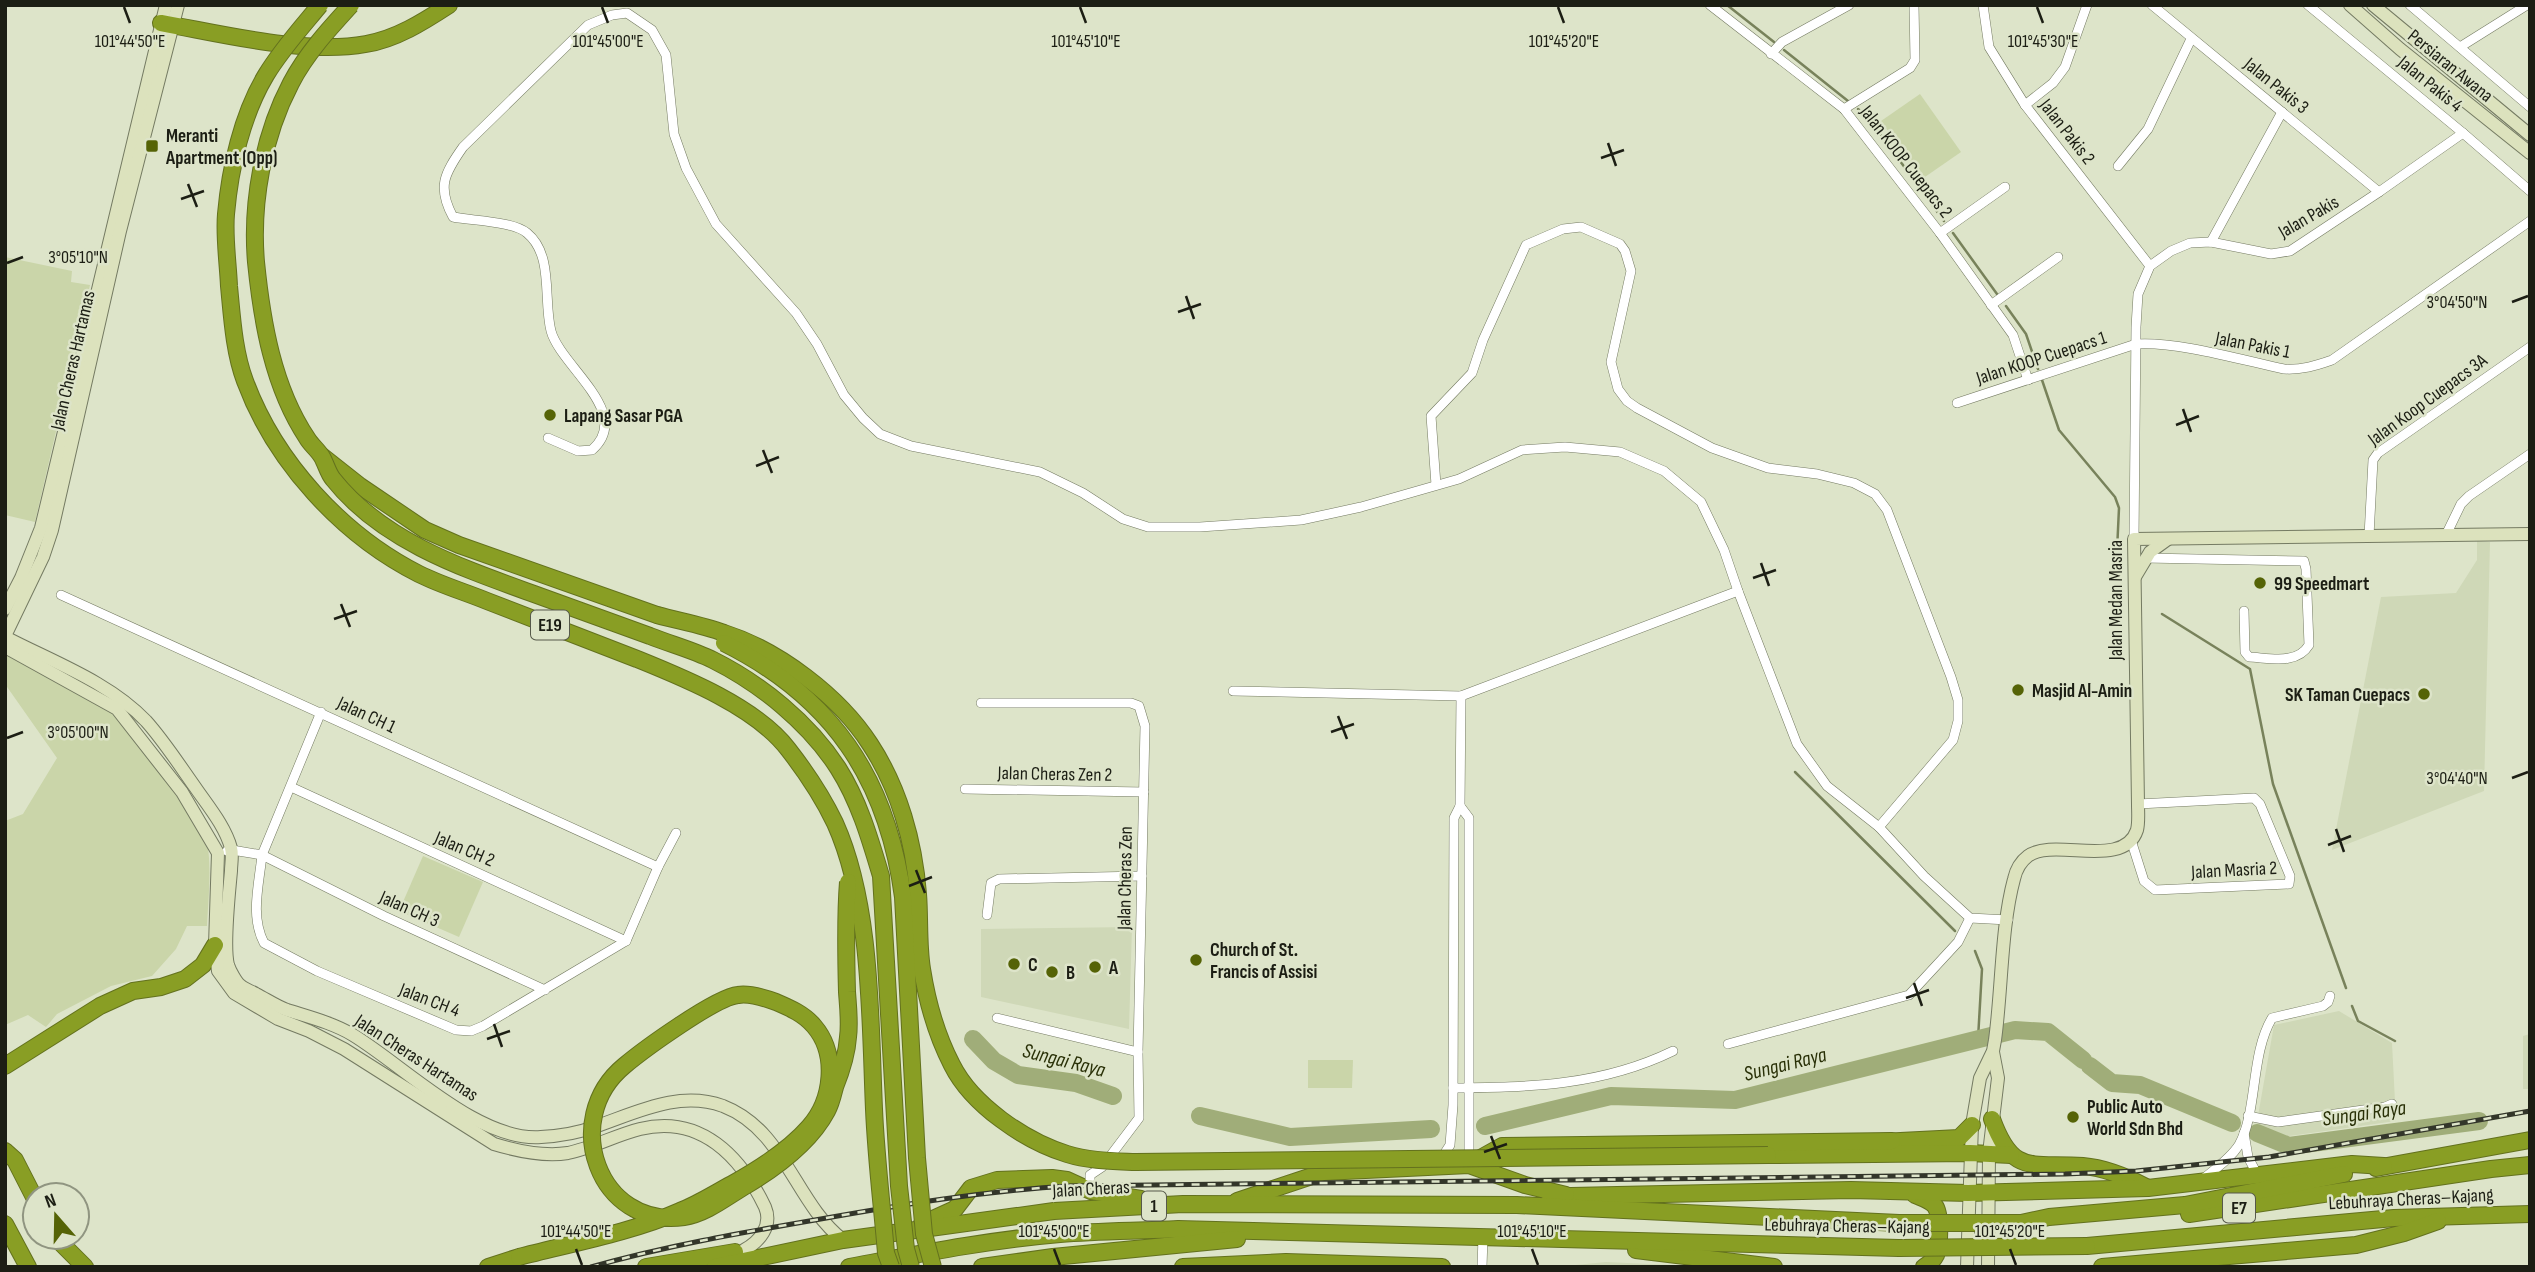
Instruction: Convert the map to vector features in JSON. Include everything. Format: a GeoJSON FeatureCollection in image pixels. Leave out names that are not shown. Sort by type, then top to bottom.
{"type":"FeatureCollection","features":[{"type":"Feature","properties":{"kind":"highway","name":"E19"},"geometry":{"type":"LineString","coordinates":[[320,5],[265,77],[246,120],[237,155],[226,216],[232,317],[244,379],[271,436],[300,478],[373,546],[420,575],[662,669],[705,689],[746,712],[783,743],[815,786],[836,825],[849,864],[863,936],[875,1131],[886,1253],[891,1267]]}},
{"type":"Feature","properties":{"kind":"highway","name":"E19"},"geometry":{"type":"LineString","coordinates":[[351,5],[323,35],[291,83],[270,135],[259,189],[255,242],[259,295],[272,361],[294,415],[307,439],[321,456],[331,477],[372,517],[421,548],[467,570],[712,660],[782,705],[837,767],[864,824],[881,876],[900,1186],[906,1248],[911,1267]]}},
{"type":"Feature","properties":{"kind":"highway"},"geometry":{"type":"LineString","coordinates":[[167,24],[245,38],[338,47],[367,44],[393,36],[417,26],[449,5]]}},
{"type":"Feature","properties":{"kind":"highway"},"geometry":{"type":"LineString","coordinates":[[321,456],[425,530],[459,545],[657,615],[726,644],[796,687],[819,708],[841,736],[872,787],[889,828],[896,854],[903,897],[917,1158],[924,1234],[933,1267]]}},
{"type":"Feature","properties":{"kind":"highway"},"geometry":{"type":"LineString","coordinates":[[657,615],[725,633],[800,672],[824,693],[870,743],[888,777],[904,817],[915,868],[922,968],[929,1001],[953,1067],[977,1097],[1006,1124],[1067,1154],[1092,1159],[1160,1163],[1817,1154],[2011,1155]]}},
{"type":"Feature","properties":{"kind":"highway"},"geometry":{"type":"LineString","coordinates":[[488,1267],[634,1227],[657,1219],[668,1216],[680,1212],[767,1164],[809,1127],[823,1107],[830,1077],[825,1044],[813,1025],[793,1009],[754,996],[737,995],[716,1003],[620,1069],[598,1097],[592,1119],[594,1156],[613,1194],[646,1214],[655,1216],[664,1218],[687,1217],[761,1177],[792,1153],[813,1130],[827,1111],[849,1037],[845,917],[849,864]]}},
{"type":"Feature","properties":{"kind":"highway"},"geometry":{"type":"LineString","coordinates":[[5,1066],[100,1006],[133,991],[162,987],[186,979],[203,965],[215,945]]}},
{"type":"Feature","properties":{"kind":"highway"},"geometry":{"type":"LineString","coordinates":[[1992,1119],[2004,1147],[2023,1163],[2035,1166],[2085,1166],[2110,1171],[2148,1188]]}},
{"type":"Feature","properties":{"kind":"highway"},"geometry":{"type":"LineString","coordinates":[[1469,1165],[1502,1146],[1959,1139],[1972,1125]]}},
{"type":"Feature","properties":{"kind":"highway","name":"Lebuhraya Cheras–Kajang"},"geometry":{"type":"LineString","coordinates":[[2384,1166],[2530,1140]]}},
{"type":"Feature","properties":{"kind":"highway"},"geometry":{"type":"LineString","coordinates":[[1817,1154],[1892,1141]]}},
{"type":"Feature","properties":{"kind":"highway"},"geometry":{"type":"LineString","coordinates":[[5,1151],[15,1160],[26,1181]]}},
{"type":"Feature","properties":{"kind":"highway"},"geometry":{"type":"LineString","coordinates":[[1517,1205],[1572,1196],[1851,1190],[1968,1193],[2148,1188],[2353,1164],[2384,1166]]}},
{"type":"Feature","properties":{"kind":"highway"},"geometry":{"type":"LineString","coordinates":[[1228,1204],[1324,1172],[1469,1165],[1525,1185],[1572,1196]]}},
{"type":"Feature","properties":{"kind":"highway","name":"E7"},"geometry":{"type":"LineString","coordinates":[[2021,1223],[2049,1217],[2185,1205],[2384,1166]]}},
{"type":"Feature","properties":{"kind":"highway","name":"Lebuhraya Cheras–Kajang"},"geometry":{"type":"LineString","coordinates":[[1517,1205],[1899,1223],[2021,1223],[2051,1228],[2223,1210],[2455,1174],[2530,1166]]}},
{"type":"Feature","properties":{"kind":"highway"},"geometry":{"type":"LineString","coordinates":[[904,1232],[955,1209],[971,1188],[997,1180],[1052,1178],[1067,1180],[1100,1193],[1183,1204]]}},
{"type":"Feature","properties":{"kind":"highway"},"geometry":{"type":"LineString","coordinates":[[1906,1192],[1928,1200],[1940,1215],[1937,1254],[1924,1267]]}},
{"type":"Feature","properties":{"kind":"highway","name":"Jalan Cheras"},"geometry":{"type":"LineString","coordinates":[[715,1267],[843,1240],[1054,1211],[1183,1204],[1517,1205]]}},
{"type":"Feature","properties":{"kind":"highway","name":"Lebuhraya Cheras–Kajang"},"geometry":{"type":"LineString","coordinates":[[1540,1238],[1899,1248],[2087,1246],[2292,1226],[2452,1215],[2530,1214]]}},
{"type":"Feature","properties":{"kind":"highway"},"geometry":{"type":"LineString","coordinates":[[2102,1267],[2356,1245],[2404,1233],[2452,1215]]}},
{"type":"Feature","properties":{"kind":"highway"},"geometry":{"type":"LineString","coordinates":[[5,1224],[28,1267]]}},
{"type":"Feature","properties":{"kind":"highway","name":"1"},"geometry":{"type":"LineString","coordinates":[[849,1267],[968,1245],[1062,1234],[1168,1230],[1540,1238]]}},
{"type":"Feature","properties":{"kind":"highway"},"geometry":{"type":"LineString","coordinates":[[982,1267],[1281,1233]]}},
{"type":"Feature","properties":{"kind":"highway"},"geometry":{"type":"LineString","coordinates":[[1540,1238],[1774,1267]]}},
{"type":"Feature","properties":{"kind":"highway"},"geometry":{"type":"LineString","coordinates":[[646,1267],[771,1245],[803,1247]]}},
{"type":"Feature","properties":{"kind":"highway"},"geometry":{"type":"LineString","coordinates":[[904,1267],[968,1245]]}},
{"type":"Feature","properties":{"kind":"highway"},"geometry":{"type":"LineString","coordinates":[[69,1251],[85,1267]]}},
{"type":"Feature","properties":{"kind":"highway"},"geometry":{"type":"LineString","coordinates":[[2227,1267],[2277,1253]]}},
{"type":"Feature","properties":{"kind":"highway"},"geometry":{"type":"LineString","coordinates":[[1182,1267],[1286,1262],[1442,1267]]}},
{"type":"Feature","properties":{"kind":"street","name":"Jalan Cheras Hartamas"},"geometry":{"type":"LineString","coordinates":[[166,5],[167,24],[120,231],[41,528],[5,637],[109,690],[146,722],[221,825],[232,850],[228,965],[239,985],[284,1009],[315,1018],[352,1034],[425,1087],[486,1124],[513,1133],[538,1137],[590,1129],[635,1112],[679,1100],[700,1100],[723,1106],[740,1114],[763,1133],[819,1214],[843,1240]]}},
{"type":"Feature","properties":{"kind":"street","name":"Jalan Cheras Hartamas"},"geometry":{"type":"LineString","coordinates":[[167,24],[178,5]]}},
{"type":"Feature","properties":{"kind":"street","name":"Jalan KOOP Cuepacs 2"},"geometry":{"type":"LineString","coordinates":[[1710,5],[1844,109],[1940,233],[2012,335],[2028,380]]}},
{"type":"Feature","properties":{"kind":"street"},"geometry":{"type":"LineString","coordinates":[[1771,54],[1782,42],[1849,5]]}},
{"type":"Feature","properties":{"kind":"street"},"geometry":{"type":"LineString","coordinates":[[1844,109],[1910,68],[1915,60],[1914,5]]}},
{"type":"Feature","properties":{"kind":"street","name":"Jalan Pakis 2"},"geometry":{"type":"LineString","coordinates":[[1983,5],[1989,47],[2025,105],[2150,266]]}},
{"type":"Feature","properties":{"kind":"street"},"geometry":{"type":"LineString","coordinates":[[2025,105],[2053,83],[2065,67],[2087,5]]}},
{"type":"Feature","properties":{"kind":"street","name":"Jalan Pakis 3"},"geometry":{"type":"LineString","coordinates":[[2152,5],[2379,192]]}},
{"type":"Feature","properties":{"kind":"street","name":"Jalan Pakis 4"},"geometry":{"type":"LineString","coordinates":[[2308,5],[2530,191]]}},
{"type":"Feature","properties":{"kind":"street","name":"Persiaran Awana"},"geometry":{"type":"LineString","coordinates":[[2350,5],[2530,153]]}},
{"type":"Feature","properties":{"kind":"street","name":"Persiaran Awana"},"geometry":{"type":"LineString","coordinates":[[2373,5],[2530,135]]}},
{"type":"Feature","properties":{"kind":"street"},"geometry":{"type":"LineString","coordinates":[[2410,5],[2529,104]]}},
{"type":"Feature","properties":{"kind":"street"},"geometry":{"type":"LineString","coordinates":[[2460,47],[2527,5]]}},
{"type":"Feature","properties":{"kind":"street"},"geometry":{"type":"LineString","coordinates":[[548,438],[578,451],[592,450],[605,436],[605,426],[603,412],[593,392],[551,333],[544,263],[536,243],[526,232],[453,217],[443,199],[443,185],[450,165],[463,147],[580,32],[588,25],[612,15],[627,13],[652,30],[666,55],[674,134],[686,168],[716,224],[796,313],[817,344],[844,395],[880,434],[911,446],[1040,472],[1083,493],[1123,519],[1148,527],[1200,527],[1301,520],[1361,507],[1459,479],[1522,450],[1565,446],[1620,452],[1664,471],[1701,502],[1724,550],[1797,744],[1827,786],[1879,827],[1924,876],[1970,918],[2008,920]]}},
{"type":"Feature","properties":{"kind":"street"},"geometry":{"type":"LineString","coordinates":[[2118,166],[2148,129],[2191,39]]}},
{"type":"Feature","properties":{"kind":"street"},"geometry":{"type":"LineString","coordinates":[[2477,110],[2487,100]]}},
{"type":"Feature","properties":{"kind":"street"},"geometry":{"type":"LineString","coordinates":[[2211,242],[2283,112]]}},
{"type":"Feature","properties":{"kind":"street","name":"Jalan Pakis"},"geometry":{"type":"LineString","coordinates":[[2150,266],[2171,251],[2190,243],[2211,242],[2271,254],[2290,251],[2463,133]]}},
{"type":"Feature","properties":{"kind":"street"},"geometry":{"type":"LineString","coordinates":[[1940,233],[2005,187]]}},
{"type":"Feature","properties":{"kind":"street","name":"Jalan Pakis 1"},"geometry":{"type":"LineString","coordinates":[[2136,344],[2180,348],[2284,369],[2313,367],[2332,360],[2530,221]]}},
{"type":"Feature","properties":{"kind":"street"},"geometry":{"type":"LineString","coordinates":[[1436,485],[1431,416],[1472,373],[1483,340],[1526,246],[1563,229],[1581,227],[1620,244],[1631,271],[1611,362],[1618,389],[1627,401],[1713,448],[1768,468],[1817,474],[1854,483],[1875,494],[1887,510],[1951,677],[1958,700],[1958,721],[1953,740],[1879,827]]}},
{"type":"Feature","properties":{"kind":"street"},"geometry":{"type":"LineString","coordinates":[[1991,305],[2058,257]]}},
{"type":"Feature","properties":{"kind":"street"},"geometry":{"type":"LineString","coordinates":[[2136,344],[2138,294],[2150,266]]}},
{"type":"Feature","properties":{"kind":"street","name":"Jalan KOOP Cuepacs 1"},"geometry":{"type":"LineString","coordinates":[[1957,403],[2136,344]]}},
{"type":"Feature","properties":{"kind":"street","name":"Jalan Medan Masria"},"geometry":{"type":"LineString","coordinates":[[2131,840],[2137,831],[2138,804],[2133,582],[2136,344]]}},
{"type":"Feature","properties":{"kind":"street","name":"Jalan Koop Cuepacs 3A"},"geometry":{"type":"LineString","coordinates":[[2369,536],[2373,460],[2378,453],[2530,347]]}},
{"type":"Feature","properties":{"kind":"street"},"geometry":{"type":"LineString","coordinates":[[2446,535],[2461,504],[2469,496],[2530,454]]}},
{"type":"Feature","properties":{"kind":"street"},"geometry":{"type":"LineString","coordinates":[[2134,539],[2530,534]]}},
{"type":"Feature","properties":{"kind":"street"},"geometry":{"type":"LineString","coordinates":[[2133,582],[2145,558],[2168,539]]}},
{"type":"Feature","properties":{"kind":"street"},"geometry":{"type":"LineString","coordinates":[[2145,558],[2304,561],[2309,645],[2304,653],[2288,659],[2249,657],[2245,652],[2244,611]]}},
{"type":"Feature","properties":{"kind":"street","name":"Jalan Cheras Hartamas"},"geometry":{"type":"LineString","coordinates":[[7,605],[26,580]]}},
{"type":"Feature","properties":{"kind":"street"},"geometry":{"type":"LineString","coordinates":[[1233,691],[1461,696],[1738,591]]}},
{"type":"Feature","properties":{"kind":"street","name":"Jalan CH 1"},"geometry":{"type":"LineString","coordinates":[[61,595],[658,867]]}},
{"type":"Feature","properties":{"kind":"street"},"geometry":{"type":"LineString","coordinates":[[5,647],[102,698],[117,709],[182,792],[218,853],[232,850]]}},
{"type":"Feature","properties":{"kind":"street"},"geometry":{"type":"LineString","coordinates":[[1433,1168],[1450,1145],[1453,1087],[1454,818],[1460,806],[1461,696]]}},
{"type":"Feature","properties":{"kind":"street","name":"Jalan Cheras Zen"},"geometry":{"type":"LineString","coordinates":[[981,703],[1131,702],[1139,706],[1145,726],[1139,1118],[1102,1167]]}},
{"type":"Feature","properties":{"kind":"street","name":"Jalan CH 4"},"geometry":{"type":"LineString","coordinates":[[321,712],[262,855],[256,912],[259,933],[264,943],[317,971],[456,1030],[471,1031],[626,941]]}},
{"type":"Feature","properties":{"kind":"street","name":"Jalan CH 2"},"geometry":{"type":"LineString","coordinates":[[291,787],[626,941]]}},
{"type":"Feature","properties":{"kind":"street","name":"Jalan Cheras Zen 2"},"geometry":{"type":"LineString","coordinates":[[965,789],[1143,792]]}},
{"type":"Feature","properties":{"kind":"street","name":"Jalan Masria 2"},"geometry":{"type":"LineString","coordinates":[[2131,840],[2144,881],[2155,890],[2289,884],[2290,876],[2260,804],[2254,798],[2138,804]]}},
{"type":"Feature","properties":{"kind":"street"},"geometry":{"type":"LineString","coordinates":[[1460,806],[1469,818],[1469,1165]]}},
{"type":"Feature","properties":{"kind":"street"},"geometry":{"type":"LineString","coordinates":[[626,941],[676,833]]}},
{"type":"Feature","properties":{"kind":"street"},"geometry":{"type":"LineString","coordinates":[[1967,1267],[1972,1125],[1980,1079],[1994,1046],[2008,920],[2018,866],[2027,857],[2050,849],[2107,852],[2131,840]]}},
{"type":"Feature","properties":{"kind":"street","name":"Jalan CH 3"},"geometry":{"type":"LineString","coordinates":[[232,850],[262,855],[384,916],[545,990]]}},
{"type":"Feature","properties":{"kind":"street","name":"Jalan Cheras Hartamas"},"geometry":{"type":"LineString","coordinates":[[218,853],[215,945],[218,971],[234,993],[278,1019],[344,1049],[494,1144],[517,1152],[568,1153],[642,1128],[689,1129],[715,1141],[735,1159],[768,1214],[766,1230],[753,1245],[744,1250]]}},
{"type":"Feature","properties":{"kind":"street"},"geometry":{"type":"LineString","coordinates":[[988,915],[990,883],[999,878],[1142,876]]}},
{"type":"Feature","properties":{"kind":"street"},"geometry":{"type":"LineString","coordinates":[[1728,1044],[1909,995],[1958,942],[1970,918]]}},
{"type":"Feature","properties":{"kind":"street"},"geometry":{"type":"LineString","coordinates":[[2199,1183],[2232,1154],[2244,1132],[2255,1072],[2266,1028],[2272,1018],[2323,1006],[2330,996]]}},
{"type":"Feature","properties":{"kind":"street"},"geometry":{"type":"LineString","coordinates":[[997,1018],[1138,1052]]}},
{"type":"Feature","properties":{"kind":"street"},"geometry":{"type":"LineString","coordinates":[[1988,1267],[1989,1153],[1998,1078],[1994,1046]]}},
{"type":"Feature","properties":{"kind":"street"},"geometry":{"type":"LineString","coordinates":[[373,1049],[399,1076],[399,1086]]}},
{"type":"Feature","properties":{"kind":"street"},"geometry":{"type":"LineString","coordinates":[[1453,1087],[1538,1086],[1580,1082],[1620,1073],[1673,1051]]}},
{"type":"Feature","properties":{"kind":"street"},"geometry":{"type":"LineString","coordinates":[[2248,1116],[2278,1122],[2392,1104]]}},
{"type":"Feature","properties":{"kind":"street"},"geometry":{"type":"LineString","coordinates":[[2244,1132],[2248,1157],[2257,1174]]}},
{"type":"Feature","properties":{"kind":"street"},"geometry":{"type":"LineString","coordinates":[[1052,1178],[1078,1178],[1102,1167]]}},
{"type":"Feature","properties":{"kind":"street"},"geometry":{"type":"LineString","coordinates":[[1100,1193],[1089,1179],[1094,1171],[1102,1167]]}},
{"type":"Feature","properties":{"kind":"street"},"geometry":{"type":"LineString","coordinates":[[1482,1267],[1483,1237]]}},
{"type":"Feature","properties":{"kind":"shaded area"},"geometry":{"type":"Polygon","coordinates":[[[1920,94],[1961,152],[1922,179],[1881,121],[1920,94]]]}},
{"type":"Feature","properties":{"kind":"shaded area"},"geometry":{"type":"Polygon","coordinates":[[[5,257],[72,271],[71,282],[90,285],[35,522],[5,515],[5,257]]]}},
{"type":"Feature","properties":{"kind":"shaded area","name":"SK Taman Cuepacs"},"geometry":{"type":"Polygon","coordinates":[[[2477,541],[2490,542],[2484,791],[2332,850],[2381,597],[2456,593],[2477,560],[2477,541]]]}},
{"type":"Feature","properties":{"kind":"shaded area"},"geometry":{"type":"Polygon","coordinates":[[[5,652],[84,692],[108,709],[157,762],[187,803],[205,836],[209,855],[207,926],[187,926],[176,949],[152,976],[111,986],[57,1014],[46,1027],[28,1015],[5,1025],[5,821],[23,814],[57,758],[5,684],[5,652]]]}},
{"type":"Feature","properties":{"kind":"shaded area"},"geometry":{"type":"Polygon","coordinates":[[[423,856],[483,882],[459,937],[399,911],[423,856]]]}},
{"type":"Feature","properties":{"kind":"shaded area"},"geometry":{"type":"Polygon","coordinates":[[[1132,927],[1129,1029],[981,997],[981,929],[1132,927]]]}},
{"type":"Feature","properties":{"kind":"shaded area"},"geometry":{"type":"Polygon","coordinates":[[[2339,1011],[2392,1043],[2396,1121],[2283,1137],[2256,1127],[2274,1025],[2339,1011]]]}},
{"type":"Feature","properties":{"kind":"shaded area"},"geometry":{"type":"Polygon","coordinates":[[[2530,1034],[2530,1089],[2523,1089],[2523,1036],[2530,1034]]]}},
{"type":"Feature","properties":{"kind":"shaded area"},"geometry":{"type":"Polygon","coordinates":[[[1308,1060],[1353,1060],[1352,1088],[1308,1088],[1308,1060]]]}},
{"type":"Feature","properties":{"kind":"shaded area"},"geometry":{"type":"Polygon","coordinates":[[[1606,1262],[1692,1266],[1694,1267],[1555,1267],[1606,1262]]]}},
{"type":"Feature","properties":{"kind":"waterway"},"geometry":{"type":"LineString","coordinates":[[1727,5],[1774,42]]}},
{"type":"Feature","properties":{"kind":"waterway"},"geometry":{"type":"LineString","coordinates":[[1784,50],[1848,101]]}},
{"type":"Feature","properties":{"kind":"waterway"},"geometry":{"type":"LineString","coordinates":[[1858,109],[1867,116],[1944,221]]}},
{"type":"Feature","properties":{"kind":"waterway"},"geometry":{"type":"LineString","coordinates":[[1953,233],[1997,294]]}},
{"type":"Feature","properties":{"kind":"waterway"},"geometry":{"type":"LineString","coordinates":[[2006,306],[2026,334],[2038,369]]}},
{"type":"Feature","properties":{"kind":"waterway"},"geometry":{"type":"LineString","coordinates":[[2042,380],[2059,430],[2115,497],[2119,508],[2117,551]]}},
{"type":"Feature","properties":{"kind":"waterway"},"geometry":{"type":"LineString","coordinates":[[2162,614],[2250,669],[2273,784],[2346,988]]}},
{"type":"Feature","properties":{"kind":"waterway"},"geometry":{"type":"LineString","coordinates":[[1795,772],[1955,931]]}},
{"type":"Feature","properties":{"kind":"waterway"},"geometry":{"type":"LineString","coordinates":[[1975,951],[1982,969],[1978,1039]]}},
{"type":"Feature","properties":{"kind":"waterway"},"geometry":{"type":"LineString","coordinates":[[2352,1006],[2358,1021],[2395,1041]]}},
{"type":"Feature","properties":{"kind":"waterway","name":"Sungai Raya"},"geometry":{"type":"LineString","coordinates":[[1485,1126],[1611,1096],[1735,1100],[2015,1030],[2048,1032],[2083,1060]]}},
{"type":"Feature","properties":{"kind":"waterway","name":"Sungai Raya"},"geometry":{"type":"LineString","coordinates":[[973,1039],[994,1061],[1018,1075],[1076,1083],[1113,1096]]}},
{"type":"Feature","properties":{"kind":"waterway","name":"Sungai Raya"},"geometry":{"type":"LineString","coordinates":[[2090,1066],[2112,1083],[2140,1085],[2232,1123]]}},
{"type":"Feature","properties":{"kind":"waterway","name":"Sungai Raya"},"geometry":{"type":"LineString","coordinates":[[1200,1116],[1290,1137],[1431,1129]]}},
{"type":"Feature","properties":{"kind":"waterway","name":"Sungai Raya"},"geometry":{"type":"LineString","coordinates":[[2257,1133],[2289,1146],[2479,1121]]}},
{"type":"Feature","properties":{"kind":"railway"},"geometry":{"type":"LineString","coordinates":[[591,1267],[675,1246],[787,1225],[942,1199],[1036,1188],[2136,1171],[2269,1157],[2530,1111]]}},
{"type":"Feature","properties":{"kind":"place","name":"Meranti Apartment (Opp)"},"geometry":{"type":"Point","coordinates":[152,146]}},
{"type":"Feature","properties":{"kind":"place","name":"Lapang Sasar PGA"},"geometry":{"type":"Point","coordinates":[550,415]}},
{"type":"Feature","properties":{"kind":"place","name":"99 Speedmart"},"geometry":{"type":"Point","coordinates":[2260,583]}},
{"type":"Feature","properties":{"kind":"place","name":"Masjid Al-Amin"},"geometry":{"type":"Point","coordinates":[2018,690]}},
{"type":"Feature","properties":{"kind":"place","name":"SK Taman Cuepacs"},"geometry":{"type":"Point","coordinates":[2424,694]}},
{"type":"Feature","properties":{"kind":"place","name":"Church of St. Francis of Assisi"},"geometry":{"type":"Point","coordinates":[1196,960]}},
{"type":"Feature","properties":{"kind":"place","name":"C"},"geometry":{"type":"Point","coordinates":[1014,964]}},
{"type":"Feature","properties":{"kind":"place","name":"A"},"geometry":{"type":"Point","coordinates":[1095,967]}},
{"type":"Feature","properties":{"kind":"place","name":"B"},"geometry":{"type":"Point","coordinates":[1052,972]}},
{"type":"Feature","properties":{"kind":"place","name":"Public Auto World Sdn Bhd"},"geometry":{"type":"Point","coordinates":[2073,1117]}}]}
